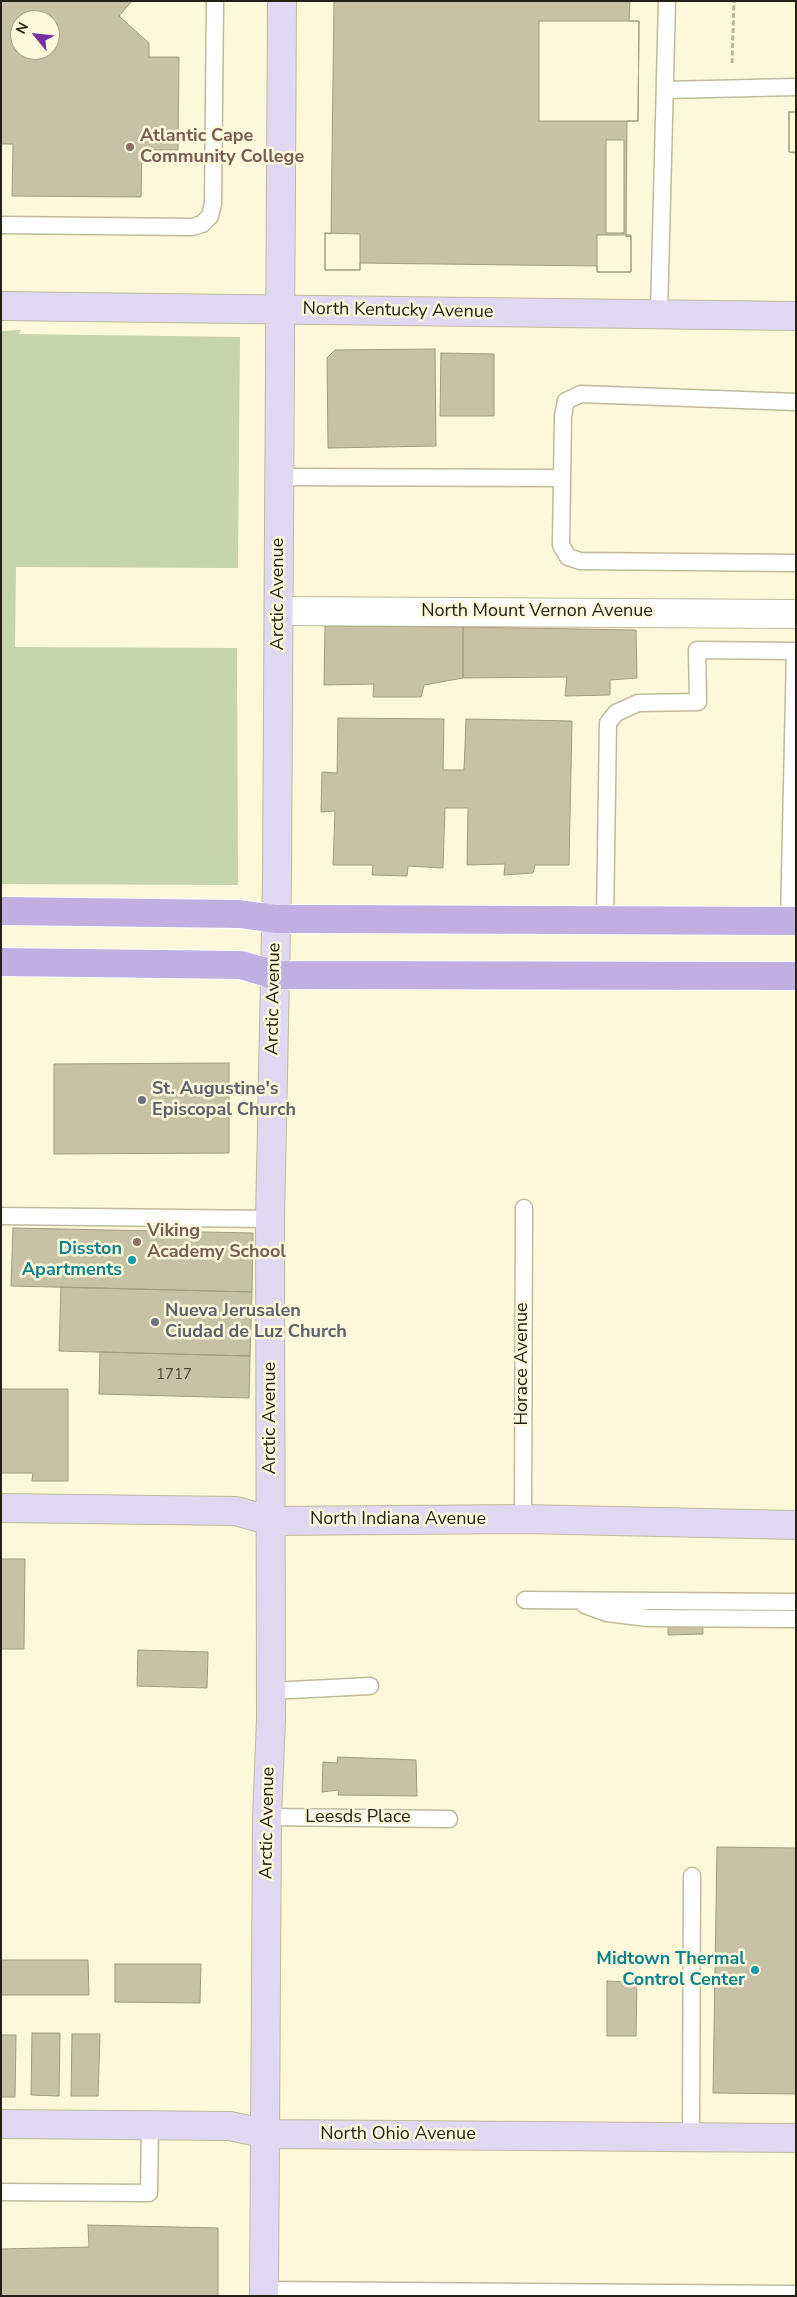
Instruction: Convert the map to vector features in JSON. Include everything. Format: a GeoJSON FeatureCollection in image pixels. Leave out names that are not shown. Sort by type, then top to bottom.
{"type":"FeatureCollection","features":[{"type":"Feature","properties":{"kind":"main road"},"geometry":{"type":"LineString","coordinates":[[1,911],[239,914],[276,919],[792,921]]}},
{"type":"Feature","properties":{"kind":"main road"},"geometry":{"type":"LineString","coordinates":[[1,962],[241,965],[275,976],[796,976]]}},
{"type":"Feature","properties":{"kind":"street","name":"Arctic Avenue"},"geometry":{"type":"LineString","coordinates":[[264,2293],[267,2134],[267,1817],[271,1521],[270,1219],[276,919],[279,611],[278,310],[282,1]]}},
{"type":"Feature","properties":{"kind":"street","name":"North Kentucky Avenue"},"geometry":{"type":"LineString","coordinates":[[1,306],[796,316]]}},
{"type":"Feature","properties":{"kind":"street","name":"North Mount Vernon Avenue"},"geometry":{"type":"LineString","coordinates":[[279,611],[796,614]]}},
{"type":"Feature","properties":{"kind":"street","name":"North Indiana Avenue"},"geometry":{"type":"LineString","coordinates":[[1,1508],[236,1511],[271,1521],[522,1520],[796,1525]]}},
{"type":"Feature","properties":{"kind":"street","name":"North Ohio Avenue"},"geometry":{"type":"LineString","coordinates":[[1,2124],[230,2126],[267,2134],[796,2138]]}},
{"type":"Feature","properties":{"kind":"lane"},"geometry":{"type":"LineString","coordinates":[[1,225],[192,227],[202,224],[210,216],[213,204],[215,1]]}},
{"type":"Feature","properties":{"kind":"lane"},"geometry":{"type":"LineString","coordinates":[[659,314],[668,1]]}},
{"type":"Feature","properties":{"kind":"lane"},"geometry":{"type":"LineString","coordinates":[[665,90],[796,87]]}},
{"type":"Feature","properties":{"kind":"lane"},"geometry":{"type":"LineString","coordinates":[[796,402],[581,394],[566,401],[563,416],[561,545],[568,557],[580,561],[796,563]]}},
{"type":"Feature","properties":{"kind":"lane"},"geometry":{"type":"LineString","coordinates":[[279,477],[562,478]]}},
{"type":"Feature","properties":{"kind":"lane"},"geometry":{"type":"LineString","coordinates":[[605,920],[608,724],[616,713],[638,703],[698,702],[697,650],[796,651],[792,921]]}},
{"type":"Feature","properties":{"kind":"lane","name":"Horace Avenue"},"geometry":{"type":"LineString","coordinates":[[522,1520],[524,1208]]}},
{"type":"Feature","properties":{"kind":"lane"},"geometry":{"type":"LineString","coordinates":[[1,1216],[270,1219]]}},
{"type":"Feature","properties":{"kind":"lane"},"geometry":{"type":"LineString","coordinates":[[525,1600],[796,1602]]}},
{"type":"Feature","properties":{"kind":"lane"},"geometry":{"type":"LineString","coordinates":[[573,1601],[608,1613],[648,1618],[796,1619]]}},
{"type":"Feature","properties":{"kind":"lane"},"geometry":{"type":"LineString","coordinates":[[270,1691],[370,1686]]}},
{"type":"Feature","properties":{"kind":"lane","name":"Leesds Place"},"geometry":{"type":"LineString","coordinates":[[267,1817],[449,1819]]}},
{"type":"Feature","properties":{"kind":"lane"},"geometry":{"type":"LineString","coordinates":[[691,2137],[692,1876]]}},
{"type":"Feature","properties":{"kind":"lane"},"geometry":{"type":"LineString","coordinates":[[1,2192],[150,2193],[150,2126]]}},
{"type":"Feature","properties":{"kind":"lane"},"geometry":{"type":"LineString","coordinates":[[264,2293],[796,2294]]}},
{"type":"Feature","properties":{"kind":"path"},"geometry":{"type":"LineString","coordinates":[[732,67],[734,1]]}},
{"type":"Feature","properties":{"kind":"green space"},"geometry":{"type":"Polygon","coordinates":[[[21,330],[19,334],[240,337],[238,568],[16,567],[15,647],[237,648],[238,885],[1,884],[1,331],[21,330]]]}},
{"type":"Feature","properties":{"kind":"building","name":"Atlantic Cape Community College"},"geometry":{"type":"Polygon","coordinates":[[[1,1],[132,1],[119,16],[149,43],[149,57],[179,57],[178,150],[142,150],[141,197],[12,196],[13,144],[1,144],[1,1]]]}},
{"type":"Feature","properties":{"kind":"building"},"geometry":{"type":"Polygon","coordinates":[[[334,1],[630,1],[629,21],[639,21],[638,121],[627,121],[626,237],[631,236],[631,272],[597,272],[597,266],[360,263],[360,270],[325,270],[325,233],[331,234],[334,1]]]}},
{"type":"Feature","properties":{"kind":"building"},"geometry":{"type":"Polygon","coordinates":[[[539,21],[639,21],[638,121],[539,121],[539,21]]]}},
{"type":"Feature","properties":{"kind":"building"},"geometry":{"type":"Polygon","coordinates":[[[789,112],[796,112],[796,153],[789,152],[789,112]]]}},
{"type":"Feature","properties":{"kind":"building"},"geometry":{"type":"Polygon","coordinates":[[[789,112],[796,112],[796,152],[789,152],[789,112]]]}},
{"type":"Feature","properties":{"kind":"building"},"geometry":{"type":"Polygon","coordinates":[[[606,140],[624,140],[624,233],[606,233],[606,140]]]}},
{"type":"Feature","properties":{"kind":"building"},"geometry":{"type":"Polygon","coordinates":[[[325,233],[360,234],[360,270],[325,270],[325,233]]]}},
{"type":"Feature","properties":{"kind":"building"},"geometry":{"type":"Polygon","coordinates":[[[597,235],[631,235],[631,272],[597,272],[597,235]]]}},
{"type":"Feature","properties":{"kind":"building"},"geometry":{"type":"Polygon","coordinates":[[[435,349],[436,446],[328,448],[327,358],[335,350],[435,349]]]}},
{"type":"Feature","properties":{"kind":"building"},"geometry":{"type":"Polygon","coordinates":[[[441,353],[494,354],[494,416],[440,416],[441,353]]]}},
{"type":"Feature","properties":{"kind":"building"},"geometry":{"type":"Polygon","coordinates":[[[325,626],[463,627],[463,678],[424,685],[421,697],[373,697],[374,684],[324,685],[325,626]]]}},
{"type":"Feature","properties":{"kind":"building"},"geometry":{"type":"Polygon","coordinates":[[[463,627],[636,630],[637,678],[610,680],[610,695],[565,696],[567,677],[463,678],[463,627]]]}},
{"type":"Feature","properties":{"kind":"building"},"geometry":{"type":"Polygon","coordinates":[[[338,718],[444,719],[443,770],[464,770],[466,719],[572,721],[569,865],[535,865],[533,873],[504,875],[505,864],[467,865],[468,808],[445,808],[443,868],[408,866],[407,876],[372,875],[373,865],[333,865],[335,811],[321,812],[322,772],[337,773],[338,718]]]}},
{"type":"Feature","properties":{"kind":"building","name":"St. Augustine's Episcopal Church"},"geometry":{"type":"Polygon","coordinates":[[[229,1063],[229,1153],[54,1154],[54,1064],[229,1063]]]}},
{"type":"Feature","properties":{"kind":"building","name":"Disston Apartments"},"geometry":{"type":"Polygon","coordinates":[[[13,1228],[253,1233],[252,1292],[11,1286],[13,1228]]]}},
{"type":"Feature","properties":{"kind":"building","name":"Nueva Jerusalen Ciudad de Luz Church"},"geometry":{"type":"Polygon","coordinates":[[[61,1287],[252,1292],[250,1356],[59,1351],[61,1287]]]}},
{"type":"Feature","properties":{"kind":"building"},"geometry":{"type":"Polygon","coordinates":[[[100,1352],[250,1356],[249,1398],[99,1394],[100,1352]]]}},
{"type":"Feature","properties":{"kind":"building"},"geometry":{"type":"Polygon","coordinates":[[[1,1389],[68,1389],[68,1481],[32,1481],[33,1473],[1,1473],[1,1389]]]}},
{"type":"Feature","properties":{"kind":"building"},"geometry":{"type":"Polygon","coordinates":[[[1,1559],[25,1559],[24,1649],[1,1649],[1,1559]]]}},
{"type":"Feature","properties":{"kind":"building"},"geometry":{"type":"Polygon","coordinates":[[[702,1594],[703,1634],[668,1635],[668,1595],[702,1594]]]}},
{"type":"Feature","properties":{"kind":"building"},"geometry":{"type":"Polygon","coordinates":[[[138,1650],[208,1652],[207,1688],[137,1686],[138,1650]]]}},
{"type":"Feature","properties":{"kind":"building"},"geometry":{"type":"Polygon","coordinates":[[[338,1757],[416,1760],[417,1796],[338,1795],[339,1790],[322,1792],[323,1762],[337,1763],[338,1757]]]}},
{"type":"Feature","properties":{"kind":"building","name":"Midtown Thermal Control Center"},"geometry":{"type":"Polygon","coordinates":[[[717,1847],[796,1848],[796,2094],[713,2093],[717,1847]]]}},
{"type":"Feature","properties":{"kind":"building"},"geometry":{"type":"Polygon","coordinates":[[[1,1960],[88,1960],[89,1995],[1,1995],[1,1960]]]}},
{"type":"Feature","properties":{"kind":"building"},"geometry":{"type":"Polygon","coordinates":[[[115,1964],[201,1964],[200,2003],[115,2002],[115,1964]]]}},
{"type":"Feature","properties":{"kind":"building"},"geometry":{"type":"Polygon","coordinates":[[[607,1981],[637,1982],[636,2036],[607,2036],[607,1981]]]}},
{"type":"Feature","properties":{"kind":"building"},"geometry":{"type":"Polygon","coordinates":[[[32,2033],[60,2033],[59,2096],[31,2095],[32,2033]]]}},
{"type":"Feature","properties":{"kind":"building"},"geometry":{"type":"Polygon","coordinates":[[[72,2034],[100,2034],[98,2096],[71,2096],[72,2034]]]}},
{"type":"Feature","properties":{"kind":"building"},"geometry":{"type":"Polygon","coordinates":[[[1,2035],[16,2035],[15,2097],[1,2097],[1,2035]]]}},
{"type":"Feature","properties":{"kind":"building"},"geometry":{"type":"Polygon","coordinates":[[[88,2225],[218,2228],[218,2296],[1,2296],[1,2249],[89,2247],[88,2225]]]}},
{"type":"Feature","properties":{"kind":"place","name":"Atlantic Cape Community College"},"geometry":{"type":"Point","coordinates":[130,147]}},
{"type":"Feature","properties":{"kind":"place","name":"St. Augustine's Episcopal Church"},"geometry":{"type":"Point","coordinates":[142,1100]}},
{"type":"Feature","properties":{"kind":"place","name":"Viking Academy School"},"geometry":{"type":"Point","coordinates":[137,1242]}},
{"type":"Feature","properties":{"kind":"place","name":"Disston Apartments"},"geometry":{"type":"Point","coordinates":[132,1260]}},
{"type":"Feature","properties":{"kind":"place","name":"Nueva Jerusalen Ciudad de Luz Church"},"geometry":{"type":"Point","coordinates":[155,1322]}},
{"type":"Feature","properties":{"kind":"place","name":"Midtown Thermal Control Center"},"geometry":{"type":"Point","coordinates":[755,1970]}}]}
